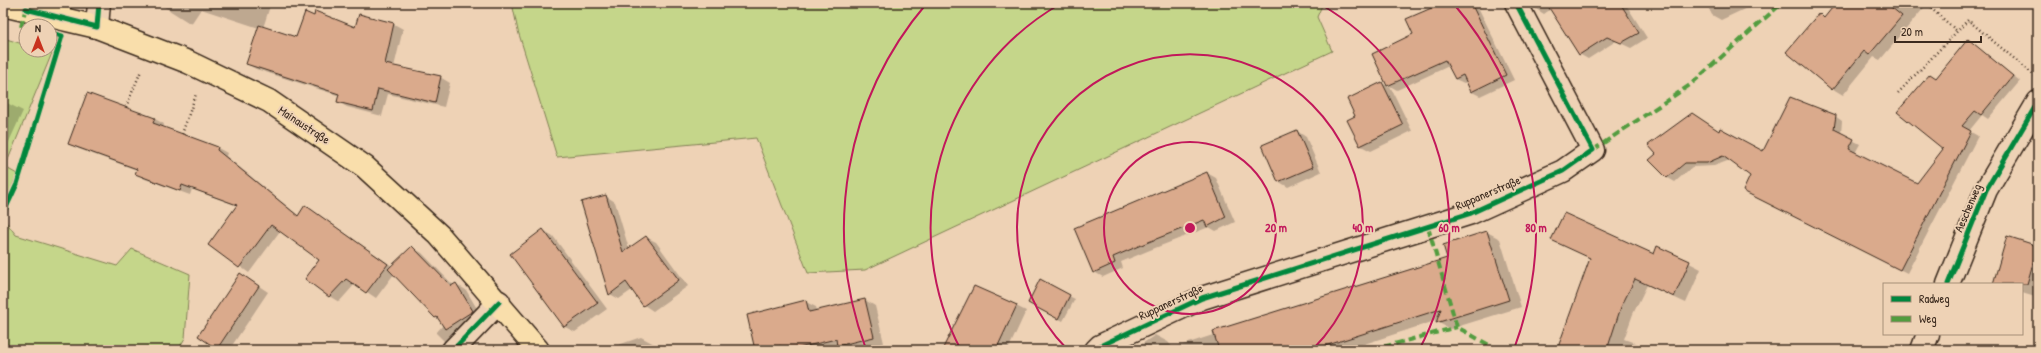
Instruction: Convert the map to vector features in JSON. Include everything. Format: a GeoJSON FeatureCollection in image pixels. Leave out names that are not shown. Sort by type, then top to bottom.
{"type":"FeatureCollection","features":[{"type":"Feature","properties":{"kind":"main road","name":"Mainaustraße"},"geometry":{"type":"LineString","coordinates":[[3,5],[58,10],[97,27],[188,62],[269,101],[365,167],[440,235],[499,302],[538,350]]}},
{"type":"Feature","properties":{"kind":"street"},"geometry":{"type":"LineString","coordinates":[[97,27],[99,3]]}},
{"type":"Feature","properties":{"kind":"street","name":"Ruppanerstraße"},"geometry":{"type":"LineString","coordinates":[[1096,350],[1100,346],[1202,298],[1472,213],[1563,171],[1593,150],[1516,3]]}},
{"type":"Feature","properties":{"kind":"street","name":"Aeschenweg"},"geometry":{"type":"LineString","coordinates":[[1948,283],[1986,190],[2038,102]]}},
{"type":"Feature","properties":{"kind":"street"},"geometry":{"type":"LineString","coordinates":[[453,350],[499,302]]}},
{"type":"Feature","properties":{"kind":"street"},"geometry":{"type":"LineString","coordinates":[[1922,350],[1928,335]]}},
{"type":"Feature","properties":{"kind":"path"},"geometry":{"type":"LineString","coordinates":[[1925,3],[1957,31]]}},
{"type":"Feature","properties":{"kind":"path"},"geometry":{"type":"LineString","coordinates":[[1898,93],[1968,20],[2038,79]]}},
{"type":"Feature","properties":{"kind":"path"},"geometry":{"type":"LineString","coordinates":[[126,107],[143,65]]}},
{"type":"Feature","properties":{"kind":"path"},"geometry":{"type":"LineString","coordinates":[[182,134],[198,88]]}},
{"type":"Feature","properties":{"kind":"green space"},"geometry":{"type":"Polygon","coordinates":[[[512,3],[1323,3],[1317,17],[1332,51],[865,270],[808,273],[756,138],[557,157],[518,31],[512,3]]]}},
{"type":"Feature","properties":{"kind":"green space"},"geometry":{"type":"Polygon","coordinates":[[[3,38],[18,43],[18,58],[50,58],[5,167],[3,166],[3,38]]]}},
{"type":"Feature","properties":{"kind":"green space"},"geometry":{"type":"Polygon","coordinates":[[[3,166],[17,174],[3,209],[3,166]]]}},
{"type":"Feature","properties":{"kind":"green space"},"geometry":{"type":"Polygon","coordinates":[[[3,218],[16,235],[117,266],[132,249],[190,274],[185,338],[178,350],[3,350],[3,218]]]}},
{"type":"Feature","properties":{"kind":"building"},"geometry":{"type":"Polygon","coordinates":[[[1443,3],[1471,3],[1506,75],[1471,92],[1463,75],[1455,79],[1445,60],[1387,86],[1372,54],[1413,34],[1406,19],[1443,3]]]}},
{"type":"Feature","properties":{"kind":"building"},"geometry":{"type":"Polygon","coordinates":[[[1546,3],[1620,3],[1639,33],[1621,43],[1607,37],[1579,55],[1546,3]]]}},
{"type":"Feature","properties":{"kind":"building"},"geometry":{"type":"Polygon","coordinates":[[[1836,3],[1886,3],[1902,16],[1869,55],[1864,51],[1832,90],[1786,52],[1819,13],[1824,18],[1836,3]]]}},
{"type":"Feature","properties":{"kind":"building"},"geometry":{"type":"Polygon","coordinates":[[[315,11],[355,27],[359,14],[394,23],[385,64],[441,76],[435,103],[378,89],[373,111],[337,102],[339,94],[246,64],[259,25],[296,37],[305,12],[314,16],[315,11]]]}},
{"type":"Feature","properties":{"kind":"building"},"geometry":{"type":"Polygon","coordinates":[[[1968,39],[2013,76],[1981,115],[1975,111],[1962,126],[1971,131],[1900,270],[1743,191],[1750,176],[1723,156],[1707,163],[1685,163],[1667,178],[1649,160],[1656,154],[1648,145],[1692,113],[1719,131],[1720,128],[1763,151],[1790,97],[1836,115],[1834,129],[1854,139],[1849,149],[1917,183],[1943,149],[1897,112],[1930,74],[1936,78],[1968,39]]]}},
{"type":"Feature","properties":{"kind":"building"},"geometry":{"type":"Polygon","coordinates":[[[1382,82],[1403,125],[1360,146],[1347,120],[1355,116],[1347,99],[1382,82]]]}},
{"type":"Feature","properties":{"kind":"building"},"geometry":{"type":"Polygon","coordinates":[[[87,93],[155,118],[153,123],[218,147],[217,150],[298,216],[305,205],[388,264],[366,293],[346,279],[329,297],[305,279],[319,260],[271,225],[239,268],[208,245],[237,205],[182,185],[180,191],[135,174],[137,169],[68,144],[87,93]]]}},
{"type":"Feature","properties":{"kind":"building"},"geometry":{"type":"Polygon","coordinates":[[[1297,130],[1313,167],[1278,182],[1262,145],[1297,130]]]}},
{"type":"Feature","properties":{"kind":"building"},"geometry":{"type":"Polygon","coordinates":[[[1207,172],[1226,217],[1207,227],[1204,220],[1141,245],[1113,257],[1115,263],[1093,273],[1074,228],[1207,172]]]}},
{"type":"Feature","properties":{"kind":"building"},"geometry":{"type":"Polygon","coordinates":[[[606,195],[623,252],[646,236],[679,280],[643,306],[626,282],[609,295],[581,202],[606,195]]]}},
{"type":"Feature","properties":{"kind":"building"},"geometry":{"type":"Polygon","coordinates":[[[1564,213],[1654,254],[1657,246],[1690,261],[1674,297],[1635,279],[1621,307],[1607,350],[1557,350],[1590,258],[1551,240],[1564,213]]]}},
{"type":"Feature","properties":{"kind":"building"},"geometry":{"type":"Polygon","coordinates":[[[543,229],[598,303],[564,327],[510,254],[543,229]]]}},
{"type":"Feature","properties":{"kind":"building"},"geometry":{"type":"Polygon","coordinates":[[[1487,231],[1509,300],[1436,323],[1441,309],[1312,350],[1219,350],[1213,331],[1447,258],[1443,245],[1487,231]]]}},
{"type":"Feature","properties":{"kind":"building"},"geometry":{"type":"Polygon","coordinates":[[[2007,236],[2038,246],[2027,284],[1993,283],[2007,236]]]}},
{"type":"Feature","properties":{"kind":"building"},"geometry":{"type":"Polygon","coordinates":[[[412,246],[451,286],[456,283],[473,311],[445,329],[437,317],[435,318],[388,269],[412,246]]]}},
{"type":"Feature","properties":{"kind":"building"},"geometry":{"type":"Polygon","coordinates":[[[240,273],[259,286],[217,349],[198,336],[240,273]]]}},
{"type":"Feature","properties":{"kind":"building"},"geometry":{"type":"Polygon","coordinates":[[[1040,279],[1070,295],[1058,319],[1028,303],[1040,279]]]}},
{"type":"Feature","properties":{"kind":"building"},"geometry":{"type":"Polygon","coordinates":[[[974,286],[1017,305],[996,350],[942,350],[974,286]]]}},
{"type":"Feature","properties":{"kind":"building"},"geometry":{"type":"Polygon","coordinates":[[[865,299],[874,337],[837,346],[836,339],[790,350],[782,350],[781,346],[755,350],[747,315],[806,300],[809,312],[865,299]]]}},
{"type":"Feature","properties":{"kind":"marked path"},"geometry":{"type":"LineString","coordinates":[[23,18],[27,3]]}},
{"type":"Feature","properties":{"kind":"marked path"},"geometry":{"type":"LineString","coordinates":[[1593,150],[1690,85],[1782,3]]}},
{"type":"Feature","properties":{"kind":"marked path"},"geometry":{"type":"LineString","coordinates":[[1428,227],[1457,327],[1498,350]]}},
{"type":"Feature","properties":{"kind":"marked path"},"geometry":{"type":"LineString","coordinates":[[1372,350],[1457,327]]}},
{"type":"Feature","properties":{"kind":"cycle path"},"geometry":{"type":"LineString","coordinates":[[26,9],[97,27],[99,3]]}},
{"type":"Feature","properties":{"kind":"cycle path"},"geometry":{"type":"LineString","coordinates":[[1096,350],[1100,346],[1202,298],[1471,213],[1563,171],[1593,150],[1516,3]]}},
{"type":"Feature","properties":{"kind":"cycle path"},"geometry":{"type":"LineString","coordinates":[[58,35],[62,36],[58,49]]}},
{"type":"Feature","properties":{"kind":"cycle path"},"geometry":{"type":"LineString","coordinates":[[3,214],[17,184],[55,58]]}},
{"type":"Feature","properties":{"kind":"cycle path"},"geometry":{"type":"LineString","coordinates":[[1948,283],[1986,190],[2038,102]]}},
{"type":"Feature","properties":{"kind":"cycle path"},"geometry":{"type":"LineString","coordinates":[[453,350],[499,302]]}}]}
